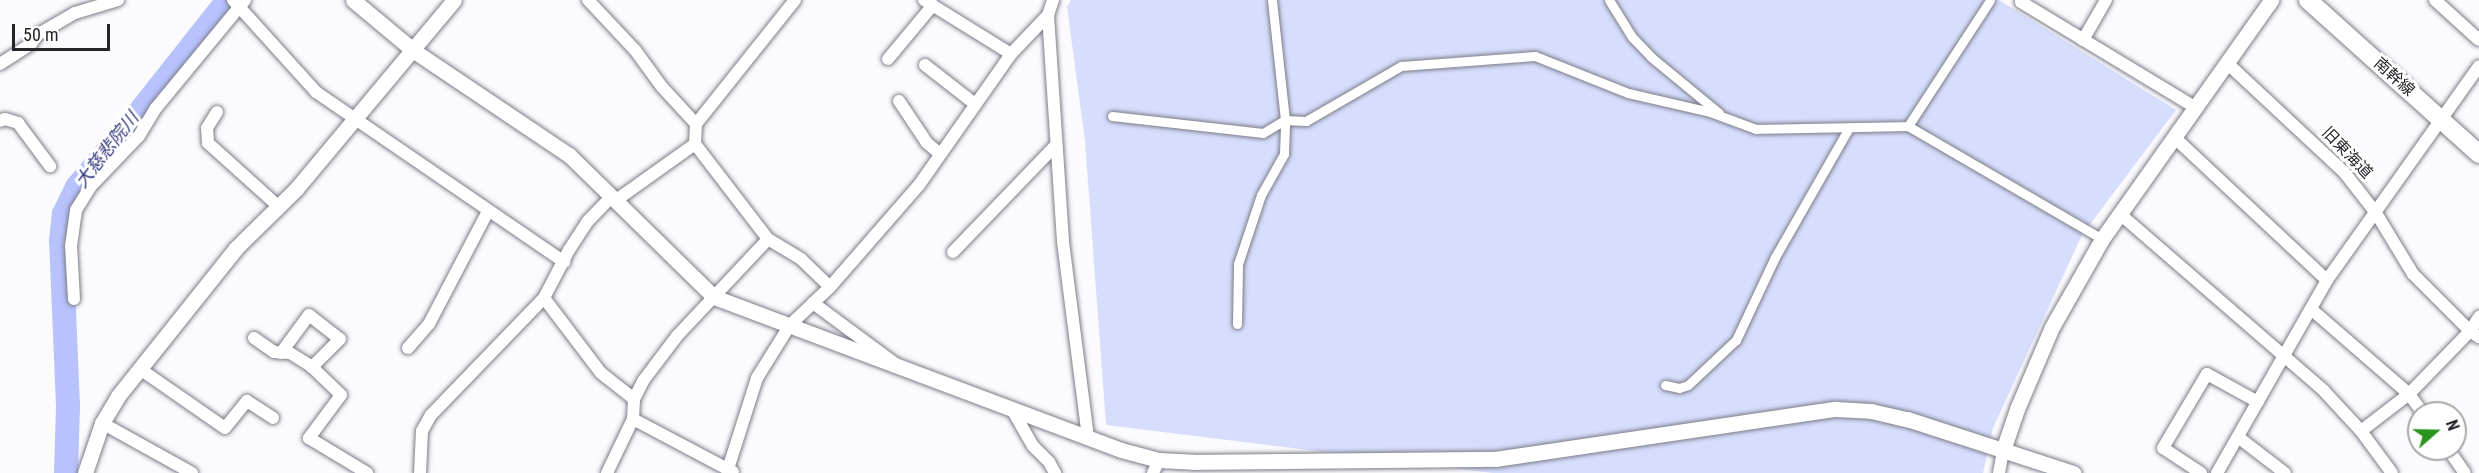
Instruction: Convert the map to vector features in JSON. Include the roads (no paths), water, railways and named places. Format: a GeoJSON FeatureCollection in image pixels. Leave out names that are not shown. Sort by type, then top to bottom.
{"type":"FeatureCollection","features":[{"type":"Feature","properties":{"kind":"main road","name":"南幹線"},"geometry":{"type":"LineString","coordinates":[[2308,0],[2479,154]]}},
{"type":"Feature","properties":{"kind":"street"},"geometry":{"type":"LineString","coordinates":[[0,64],[32,44],[37,35],[90,4],[118,0]]}},
{"type":"Feature","properties":{"kind":"street"},"geometry":{"type":"LineString","coordinates":[[353,0],[414,51],[569,155],[714,297],[1088,438],[1156,467],[1495,459],[1835,409],[1871,411],[1907,419],[2073,473]]}},
{"type":"Feature","properties":{"kind":"street"},"geometry":{"type":"LineString","coordinates":[[86,473],[102,423],[118,396],[229,257],[296,189],[353,119],[414,51],[454,0]]}},
{"type":"Feature","properties":{"kind":"street"},"geometry":{"type":"LineString","coordinates":[[588,0],[635,50],[662,87],[696,124]]}},
{"type":"Feature","properties":{"kind":"street"},"geometry":{"type":"LineString","coordinates":[[795,0],[696,124],[695,144],[768,239],[801,259],[830,287]]}},
{"type":"Feature","properties":{"kind":"street"},"geometry":{"type":"LineString","coordinates":[[633,419],[731,471],[757,378],[789,325],[830,287],[919,185],[1011,54],[1047,15],[1053,0]]}},
{"type":"Feature","properties":{"kind":"street"},"geometry":{"type":"LineString","coordinates":[[1237,324],[1238,264],[1261,195],[1284,154],[1286,120],[1272,0]]}},
{"type":"Feature","properties":{"kind":"street"},"geometry":{"type":"LineString","coordinates":[[1609,0],[1638,44],[1723,117]]}},
{"type":"Feature","properties":{"kind":"street"},"geometry":{"type":"LineString","coordinates":[[1908,126],[1990,0]]}},
{"type":"Feature","properties":{"kind":"street"},"geometry":{"type":"LineString","coordinates":[[2022,0],[2021,2],[2196,108]]}},
{"type":"Feature","properties":{"kind":"street"},"geometry":{"type":"LineString","coordinates":[[2083,40],[2106,0]]}},
{"type":"Feature","properties":{"kind":"street"},"geometry":{"type":"LineString","coordinates":[[1999,473],[2003,450],[2017,409],[2052,327],[2102,239],[2271,0]]}},
{"type":"Feature","properties":{"kind":"street"},"geometry":{"type":"LineString","coordinates":[[2435,0],[2479,40]]}},
{"type":"Feature","properties":{"kind":"street"},"geometry":{"type":"LineString","coordinates":[[74,299],[71,246],[76,210],[91,186],[139,136],[156,108],[239,3],[316,92],[564,262]]}},
{"type":"Feature","properties":{"kind":"street"},"geometry":{"type":"LineString","coordinates":[[888,59],[928,3],[1011,54]]}},
{"type":"Feature","properties":{"kind":"street"},"geometry":{"type":"LineString","coordinates":[[1047,15],[1063,242],[1088,438]]}},
{"type":"Feature","properties":{"kind":"street"},"geometry":{"type":"LineString","coordinates":[[1112,116],[1263,133],[1286,120],[1306,121],[1401,66],[1535,56],[1628,93],[1723,117],[1756,129],[1908,126],[2102,239]]}},
{"type":"Feature","properties":{"kind":"street","name":"旧東海道"},"geometry":{"type":"LineString","coordinates":[[2227,63],[2344,172],[2376,213],[2413,274],[2475,334]]}},
{"type":"Feature","properties":{"kind":"street"},"geometry":{"type":"LineString","coordinates":[[925,65],[975,104]]}},
{"type":"Feature","properties":{"kind":"street"},"geometry":{"type":"LineString","coordinates":[[2217,473],[2327,280],[2479,66]]}},
{"type":"Feature","properties":{"kind":"street"},"geometry":{"type":"LineString","coordinates":[[899,101],[927,142],[940,154]]}},
{"type":"Feature","properties":{"kind":"street"},"geometry":{"type":"LineString","coordinates":[[217,112],[207,128],[208,143],[278,206]]}},
{"type":"Feature","properties":{"kind":"street"},"geometry":{"type":"LineString","coordinates":[[0,120],[18,123],[50,166]]}},
{"type":"Feature","properties":{"kind":"street"},"geometry":{"type":"LineString","coordinates":[[1665,385],[1679,388],[1688,385],[1736,340],[1775,257],[1849,128]]}},
{"type":"Feature","properties":{"kind":"street"},"geometry":{"type":"LineString","coordinates":[[2175,138],[2327,280]]}},
{"type":"Feature","properties":{"kind":"street"},"geometry":{"type":"LineString","coordinates":[[420,473],[422,431],[431,415],[544,298],[569,250],[588,220],[613,199],[695,144]]}},
{"type":"Feature","properties":{"kind":"street"},"geometry":{"type":"LineString","coordinates":[[953,252],[1056,145]]}},
{"type":"Feature","properties":{"kind":"street"},"geometry":{"type":"LineString","coordinates":[[408,348],[429,324],[488,211]]}},
{"type":"Feature","properties":{"kind":"street"},"geometry":{"type":"LineString","coordinates":[[2120,214],[2324,391],[2361,431],[2392,473]]}},
{"type":"Feature","properties":{"kind":"street"},"geometry":{"type":"LineString","coordinates":[[607,473],[633,419],[634,399],[664,352],[768,239]]}},
{"type":"Feature","properties":{"kind":"street"},"geometry":{"type":"LineString","coordinates":[[544,298],[601,373],[634,399]]}},
{"type":"Feature","properties":{"kind":"street"},"geometry":{"type":"LineString","coordinates":[[813,303],[888,356],[897,366]]}},
{"type":"Feature","properties":{"kind":"street"},"geometry":{"type":"LineString","coordinates":[[2311,309],[2414,401]]}},
{"type":"Feature","properties":{"kind":"street"},"geometry":{"type":"LineString","coordinates":[[281,353],[309,315],[340,339],[312,367]]}},
{"type":"Feature","properties":{"kind":"street"},"geometry":{"type":"LineString","coordinates":[[2361,431],[2409,394],[2475,334],[2479,317]]}},
{"type":"Feature","properties":{"kind":"street"},"geometry":{"type":"LineString","coordinates":[[254,338],[274,352],[290,353],[312,367],[341,395],[309,438],[367,473]]}},
{"type":"Feature","properties":{"kind":"street"},"geometry":{"type":"LineString","coordinates":[[140,369],[225,428],[247,401],[273,418]]}},
{"type":"Feature","properties":{"kind":"street"},"geometry":{"type":"LineString","coordinates":[[2201,473],[2163,448],[2207,374],[2258,402]]}},
{"type":"Feature","properties":{"kind":"street"},"geometry":{"type":"LineString","coordinates":[[1013,411],[1033,446],[1049,462],[1055,473]]}},
{"type":"Feature","properties":{"kind":"street"},"geometry":{"type":"LineString","coordinates":[[102,423],[192,473]]}},
{"type":"Feature","properties":{"kind":"street"},"geometry":{"type":"LineString","coordinates":[[2238,437],[2285,473]]}},
{"type":"Feature","properties":{"kind":"waterway","name":"大慈悲院川"},"geometry":{"type":"LineString","coordinates":[[66,473],[68,406],[61,241],[64,214],[77,187],[127,128],[228,0]]}}]}
